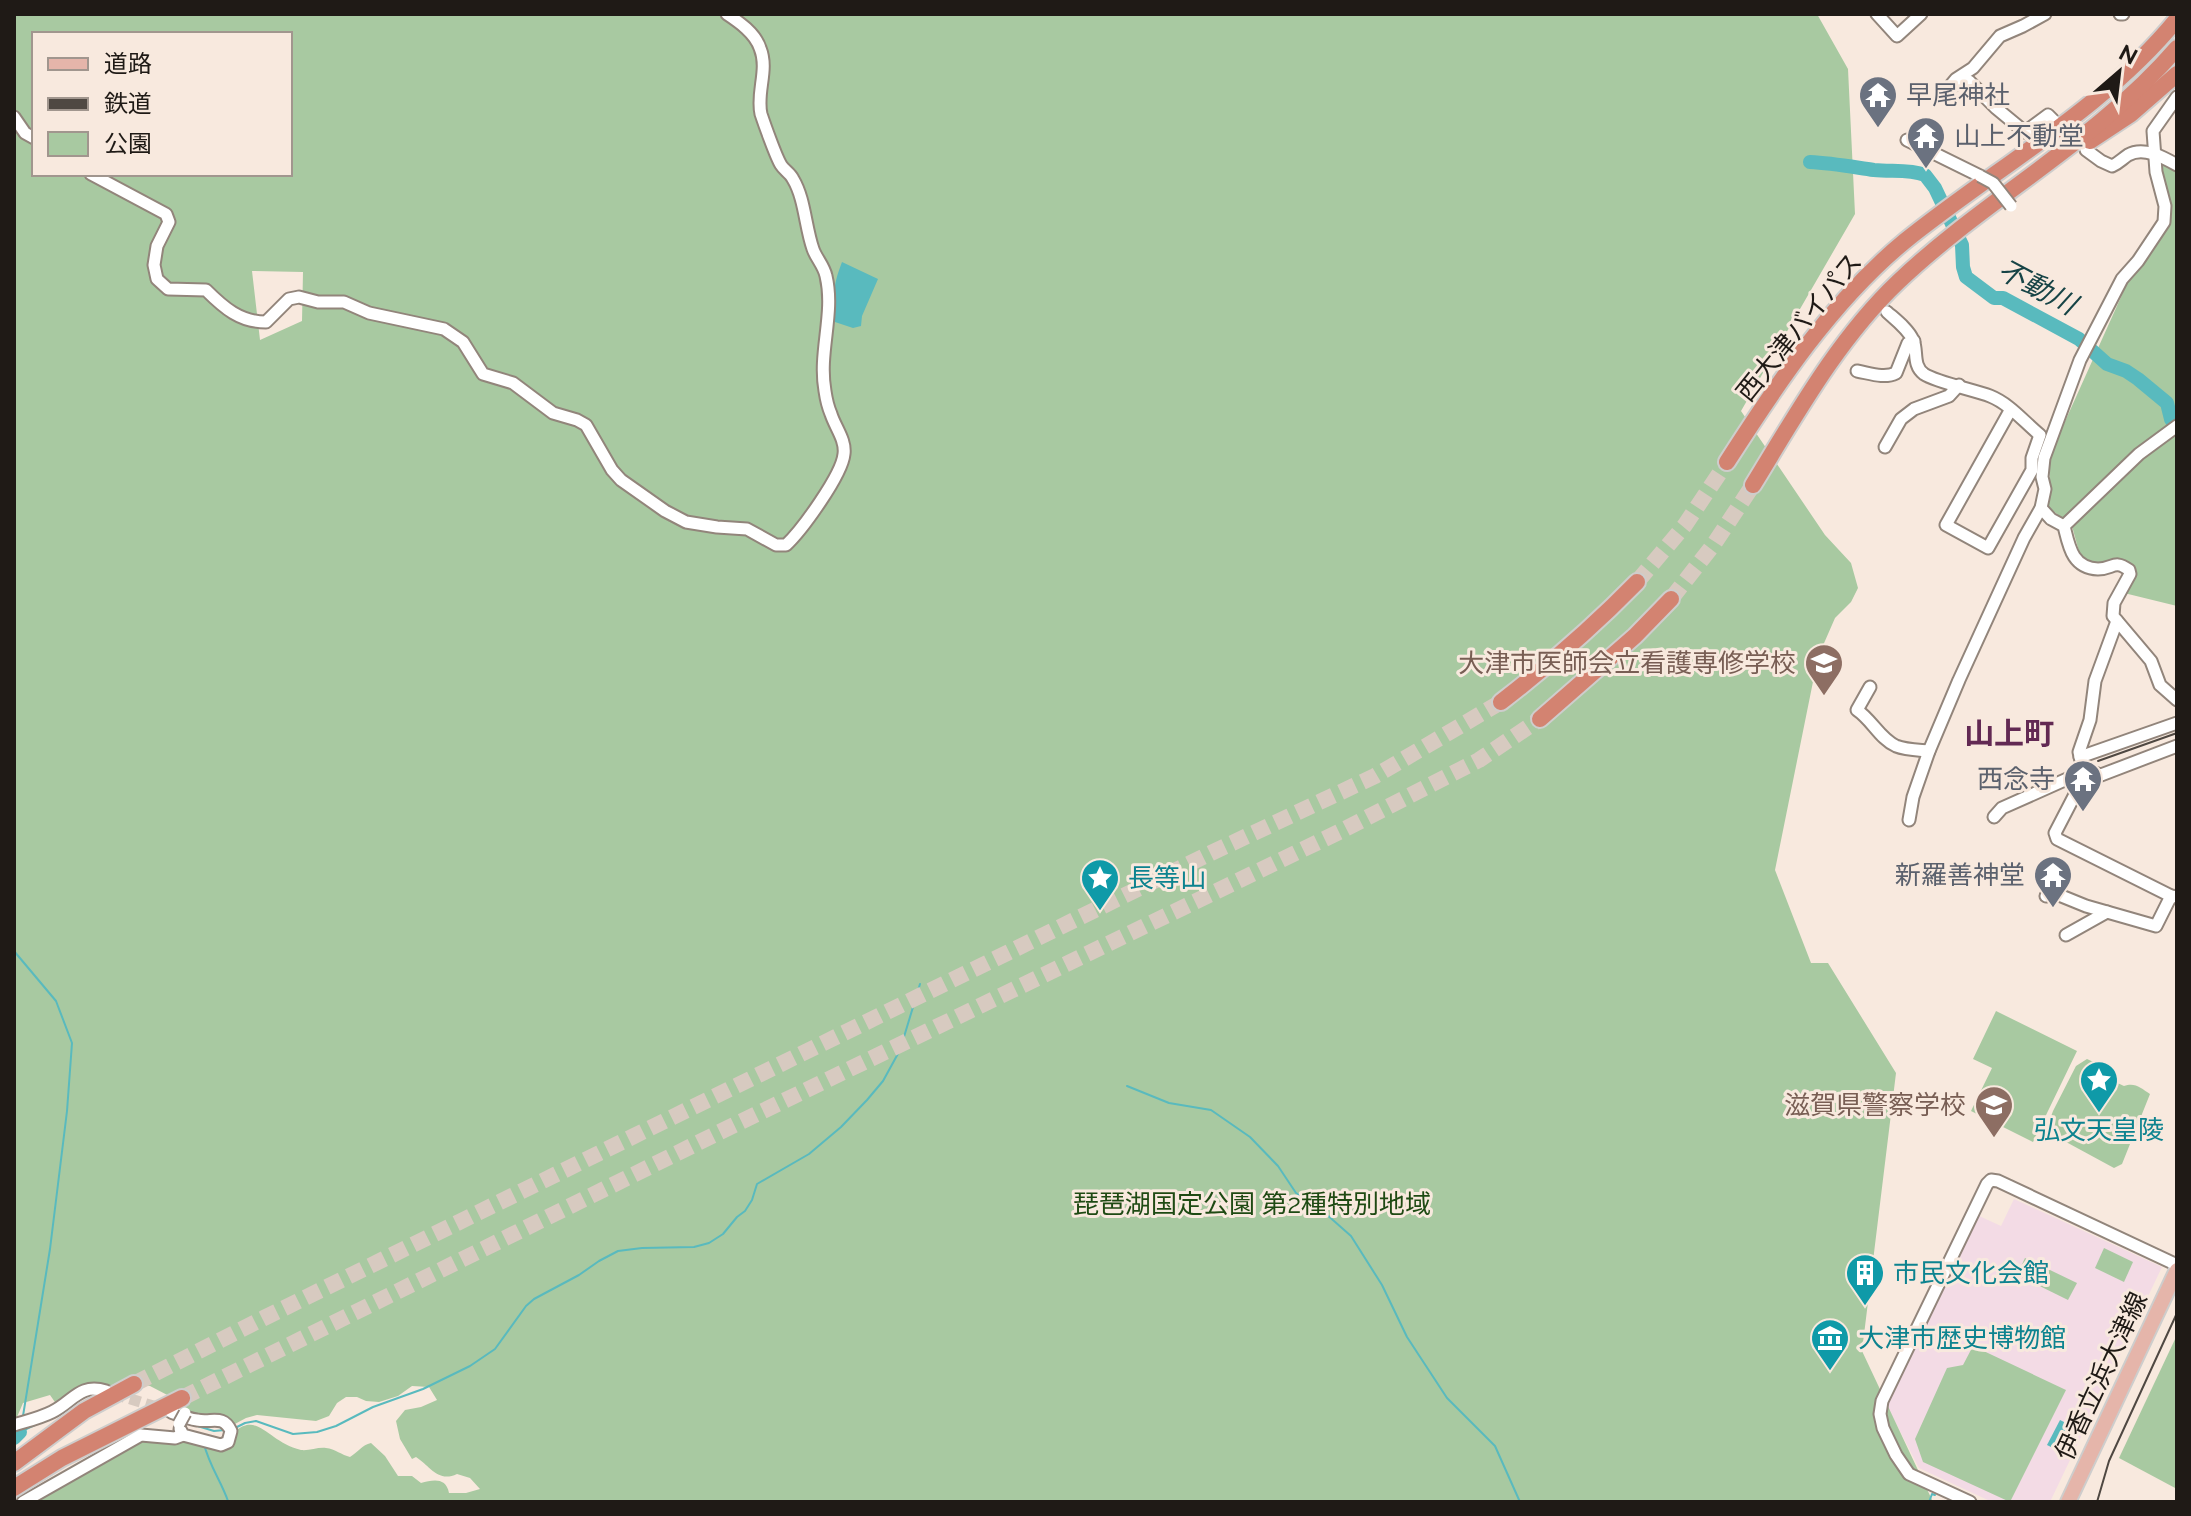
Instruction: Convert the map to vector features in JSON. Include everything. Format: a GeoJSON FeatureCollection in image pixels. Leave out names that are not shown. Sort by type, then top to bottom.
{"type":"FeatureCollection","features":[{"type":"Feature","properties":{"kind":"highway","name":"西大津バイパス"},"geometry":{"type":"LineString","coordinates":[[1727,462],[1766,402],[1846,299],[1903,243],[1955,201],[2112,85],[2177,19]]}},
{"type":"Feature","properties":{"kind":"highway","name":"西大津バイパス"},"geometry":{"type":"LineString","coordinates":[[1753,485],[1828,365],[1858,325],[1896,284],[1972,219],[2117,108],[2177,48]]}},
{"type":"Feature","properties":{"kind":"highway"},"geometry":{"type":"LineString","coordinates":[[2046,165],[2106,132],[2177,74]]}},
{"type":"Feature","properties":{"kind":"highway"},"geometry":{"type":"LineString","coordinates":[[1501,702],[1598,622],[1637,582]]}},
{"type":"Feature","properties":{"kind":"highway"},"geometry":{"type":"LineString","coordinates":[[1540,719],[1635,636],[1671,599]]}},
{"type":"Feature","properties":{"kind":"highway"},"geometry":{"type":"LineString","coordinates":[[14,1463],[84,1411],[134,1384]]}},
{"type":"Feature","properties":{"kind":"highway"},"geometry":{"type":"LineString","coordinates":[[14,1488],[62,1458],[182,1418]]}},
{"type":"Feature","properties":{"kind":"main road","name":"伊香立浜大津線"},"geometry":{"type":"LineString","coordinates":[[2068,1502],[2177,1268]]}},
{"type":"Feature","properties":{"kind":"street"},"geometry":{"type":"LineString","coordinates":[[95,176],[166,214],[169,222],[157,246],[154,265],[157,279],[168,289],[206,290],[226,309],[251,321],[271,320],[289,299],[299,297],[318,302],[344,302],[369,313],[444,329],[463,342],[483,374],[513,383],[553,413],[586,425],[621,480],[665,511],[686,522],[747,529],[776,545],[786,545],[824,495],[844,455],[843,443],[831,415],[822,368],[829,307],[827,282],[813,249],[797,188],[793,178],[781,165],[761,114],[764,76],[760,48],[748,31],[727,14]]}},
{"type":"Feature","properties":{"kind":"street"},"geometry":{"type":"LineString","coordinates":[[1877,14],[1897,36],[1921,14]]}},
{"type":"Feature","properties":{"kind":"street"},"geometry":{"type":"LineString","coordinates":[[2045,14],[2000,36],[1973,68],[1951,86],[1969,81],[2025,132],[2048,115],[2054,121]]}},
{"type":"Feature","properties":{"kind":"street"},"geometry":{"type":"LineString","coordinates":[[2011,409],[1946,525],[1988,548],[2036,476],[2080,360],[2122,279],[2164,222],[2165,206],[2156,172],[2153,131],[2177,97]]}},
{"type":"Feature","properties":{"kind":"street"},"geometry":{"type":"LineString","coordinates":[[14,117],[25,133],[32,137]]}},
{"type":"Feature","properties":{"kind":"street"},"geometry":{"type":"LineString","coordinates":[[1907,140],[1993,183],[2011,206]]}},
{"type":"Feature","properties":{"kind":"street"},"geometry":{"type":"LineString","coordinates":[[2086,150],[2112,166],[2139,151],[2177,165]]}},
{"type":"Feature","properties":{"kind":"street"},"geometry":{"type":"LineString","coordinates":[[1887,312],[1914,341],[1914,357],[1926,376],[2002,402],[2040,435],[2032,458],[2032,470],[2045,489],[2041,508],[2017,551],[1929,751],[1913,797],[1909,820]]}},
{"type":"Feature","properties":{"kind":"street"},"geometry":{"type":"LineString","coordinates":[[1857,371],[1891,376],[1900,368],[1908,343],[1914,341]]}},
{"type":"Feature","properties":{"kind":"street"},"geometry":{"type":"LineString","coordinates":[[1885,447],[1901,419],[1914,409],[1949,396],[1959,385]]}},
{"type":"Feature","properties":{"kind":"street"},"geometry":{"type":"LineString","coordinates":[[2064,526],[2139,454],[2172,428]]}},
{"type":"Feature","properties":{"kind":"street"},"geometry":{"type":"LineString","coordinates":[[2041,508],[2051,519],[2064,526],[2070,552],[2079,563],[2099,569],[2115,564],[2129,570],[2130,574],[2114,603],[2113,616],[2151,661],[2160,685],[2177,700]]}},
{"type":"Feature","properties":{"kind":"street"},"geometry":{"type":"LineString","coordinates":[[2046,896],[2054,893],[2086,906],[2156,926],[2174,897],[2055,836],[2082,781],[2080,748],[2090,720],[2095,681],[2117,621]]}},
{"type":"Feature","properties":{"kind":"street"},"geometry":{"type":"LineString","coordinates":[[1870,687],[1857,710],[1886,740],[1899,748],[1929,751]]}},
{"type":"Feature","properties":{"kind":"street"},"geometry":{"type":"LineString","coordinates":[[1994,817],[2002,808],[2076,775],[2082,763],[2177,723]]}},
{"type":"Feature","properties":{"kind":"street"},"geometry":{"type":"LineString","coordinates":[[2082,763],[2101,775],[2177,746]]}},
{"type":"Feature","properties":{"kind":"street"},"geometry":{"type":"LineString","coordinates":[[2066,935],[2107,912]]}},
{"type":"Feature","properties":{"kind":"street"},"geometry":{"type":"LineString","coordinates":[[1970,1502],[1909,1474],[1883,1428],[1880,1414],[1882,1401],[1987,1184],[1991,1180],[1998,1181],[2177,1268]]}},
{"type":"Feature","properties":{"kind":"street"},"geometry":{"type":"LineString","coordinates":[[19,1423],[54,1411],[82,1391],[91,1388],[106,1391]]}},
{"type":"Feature","properties":{"kind":"street"},"geometry":{"type":"LineString","coordinates":[[23,1502],[141,1435],[175,1438],[182,1418],[221,1445],[228,1442],[231,1431],[225,1422],[219,1419],[203,1421],[171,1412]]}},
{"type":"Feature","properties":{"kind":"street"},"geometry":{"type":"LineString","coordinates":[[1939,1502],[1944,1490]]}},
{"type":"Feature","properties":{"kind":"shaded area"},"geometry":{"type":"Polygon","coordinates":[[[2014,1199],[2162,1267],[2050,1502],[1992,1502],[1919,1468],[1886,1404],[1977,1215],[2001,1226],[2014,1199]]]}},
{"type":"Feature","properties":{"kind":"green space","name":"琵琶湖国定公園 第2種特別地域"},"geometry":{"type":"Polygon","coordinates":[[[14,14],[1817,14],[1848,69],[1855,214],[1741,411],[1825,535],[1851,563],[1858,588],[1851,602],[1835,618],[1818,657],[1775,870],[1811,963],[1828,963],[1896,1073],[1862,1351],[1933,1502],[31,1502],[139,1438],[166,1438],[221,1447],[233,1433],[251,1425],[301,1450],[326,1448],[350,1457],[371,1443],[385,1456],[398,1476],[412,1476],[421,1483],[442,1482],[449,1493],[480,1489],[470,1478],[457,1474],[439,1475],[416,1457],[412,1459],[400,1439],[396,1421],[405,1410],[437,1400],[429,1387],[412,1386],[398,1396],[379,1402],[346,1397],[337,1403],[329,1416],[316,1421],[257,1415],[233,1425],[194,1419],[175,1399],[150,1386],[133,1383],[111,1390],[98,1386],[57,1405],[50,1395],[23,1403],[14,1424],[14,14]],[[252,271],[260,340],[302,321],[303,272],[252,271]]]}},
{"type":"Feature","properties":{"kind":"green space"},"geometry":{"type":"Polygon","coordinates":[[[2160,162],[2177,171],[2177,606],[2124,593],[2135,570],[2119,559],[2097,563],[2081,559],[2072,526],[2047,506],[2049,457],[2130,277],[2168,229],[2172,213],[2160,162]]]}},
{"type":"Feature","properties":{"kind":"green space"},"geometry":{"type":"Polygon","coordinates":[[[1996,1011],[2077,1051],[2033,1142],[1971,1111],[1992,1068],[1973,1059],[1996,1011]]]}},
{"type":"Feature","properties":{"kind":"green space"},"geometry":{"type":"Polygon","coordinates":[[[2087,1059],[2100,1065],[2100,1075],[2124,1086],[2138,1086],[2150,1094],[2122,1164],[2114,1168],[2055,1136],[2048,1125],[2076,1066],[2087,1059]]]}},
{"type":"Feature","properties":{"kind":"green space"},"geometry":{"type":"Polygon","coordinates":[[[2104,1248],[2133,1262],[2124,1282],[2095,1268],[2104,1248]]]}},
{"type":"Feature","properties":{"kind":"green space"},"geometry":{"type":"Polygon","coordinates":[[[2025,1258],[2077,1283],[2068,1300],[2017,1275],[2025,1258]]]}},
{"type":"Feature","properties":{"kind":"green space"},"geometry":{"type":"Polygon","coordinates":[[[2177,1335],[2177,1489],[2119,1458],[2177,1335]]]}},
{"type":"Feature","properties":{"kind":"green space"},"geometry":{"type":"Polygon","coordinates":[[[1973,1346],[2066,1390],[2010,1502],[1923,1462],[1915,1439],[1947,1368],[1963,1365],[1973,1346]]]}},
{"type":"Feature","properties":{"kind":"water"},"geometry":{"type":"Polygon","coordinates":[[[842,262],[878,279],[862,316],[861,326],[853,328],[835,322],[834,291],[842,262]]]}},
{"type":"Feature","properties":{"kind":"water"},"geometry":{"type":"Polygon","coordinates":[[[2060,1420],[2078,1429],[2065,1454],[2047,1445],[2060,1420]]]}},
{"type":"Feature","properties":{"kind":"waterway","name":"不動川"},"geometry":{"type":"LineString","coordinates":[[1810,162],[1925,175],[1935,188],[1962,245],[1966,277],[1994,298],[2003,298],[2079,339],[2107,364],[2138,379],[2167,403],[2177,428]]}},
{"type":"Feature","properties":{"kind":"waterway"},"geometry":{"type":"LineString","coordinates":[[14,951],[56,1001],[72,1043],[50,1249],[23,1416]]}},
{"type":"Feature","properties":{"kind":"waterway"},"geometry":{"type":"LineString","coordinates":[[235,1428],[256,1421],[293,1434],[317,1432],[336,1426],[470,1366],[495,1349],[534,1299],[618,1251],[694,1247],[709,1243],[723,1234],[745,1211],[757,1184],[809,1154],[841,1127],[883,1081],[900,1050],[920,984]]}},
{"type":"Feature","properties":{"kind":"waterway"},"geometry":{"type":"LineString","coordinates":[[1127,1086],[1169,1103],[1211,1110],[1250,1137],[1278,1166],[1296,1193],[1317,1206],[1351,1236],[1382,1285],[1407,1337],[1447,1398],[1495,1446],[1520,1502]]}},
{"type":"Feature","properties":{"kind":"waterway"},"geometry":{"type":"LineString","coordinates":[[20,1432],[41,1422]]}},
{"type":"Feature","properties":{"kind":"waterway"},"geometry":{"type":"LineString","coordinates":[[184,1422],[214,1431],[225,1430]]}},
{"type":"Feature","properties":{"kind":"waterway"},"geometry":{"type":"LineString","coordinates":[[14,1438],[20,1432]]}},
{"type":"Feature","properties":{"kind":"waterway"},"geometry":{"type":"LineString","coordinates":[[204,1444],[228,1501]]}},
{"type":"Feature","properties":{"kind":"waterway"},"geometry":{"type":"LineString","coordinates":[[1929,1502],[1932,1494],[1935,1495]]}},
{"type":"Feature","properties":{"kind":"tunnel"},"geometry":{"type":"LineString","coordinates":[[1637,582],[1685,525],[1727,462]]}},
{"type":"Feature","properties":{"kind":"tunnel"},"geometry":{"type":"LineString","coordinates":[[1671,599],[1714,544],[1753,485]]}},
{"type":"Feature","properties":{"kind":"tunnel"},"geometry":{"type":"LineString","coordinates":[[134,1384],[1211,853],[1375,776],[1501,702]]}},
{"type":"Feature","properties":{"kind":"tunnel"},"geometry":{"type":"LineString","coordinates":[[182,1398],[730,1127],[1343,830],[1479,760],[1540,719]]}},
{"type":"Feature","properties":{"kind":"tunnel"},"geometry":{"type":"LineString","coordinates":[[114,1394],[163,1409]]}},
{"type":"Feature","properties":{"kind":"railway"},"geometry":{"type":"LineString","coordinates":[[2098,761],[2177,733]]}},
{"type":"Feature","properties":{"kind":"railway"},"geometry":{"type":"LineString","coordinates":[[2097,1502],[2109,1461],[2177,1313]]}},
{"type":"Feature","properties":{"kind":"place","name":"早尾神社"},"geometry":{"type":"Point","coordinates":[1878,129]}},
{"type":"Feature","properties":{"kind":"place","name":"山上不動堂"},"geometry":{"type":"Point","coordinates":[1926,170]}},
{"type":"Feature","properties":{"kind":"place","name":"大津市医師会立看護専修学校"},"geometry":{"type":"Point","coordinates":[1824,697]}},
{"type":"Feature","properties":{"kind":"place","name":"西念寺"},"geometry":{"type":"Point","coordinates":[2083,813]}},
{"type":"Feature","properties":{"kind":"place","name":"新羅善神堂"},"geometry":{"type":"Point","coordinates":[2053,909]}},
{"type":"Feature","properties":{"kind":"place","name":"長等山"},"geometry":{"type":"Point","coordinates":[1100,912]}},
{"type":"Feature","properties":{"kind":"place","name":"弘文天皇陵"},"geometry":{"type":"Point","coordinates":[2099,1114]}},
{"type":"Feature","properties":{"kind":"place","name":"滋賀県警察学校"},"geometry":{"type":"Point","coordinates":[1994,1139]}},
{"type":"Feature","properties":{"kind":"place","name":"市民文化会館"},"geometry":{"type":"Point","coordinates":[1865,1307]}},
{"type":"Feature","properties":{"kind":"place","name":"大津市歴史博物館"},"geometry":{"type":"Point","coordinates":[1830,1372]}},
{"type":"Feature","properties":{"kind":"district","name":"山上町"},"geometry":{"type":"Point","coordinates":[2009,733]}}]}
